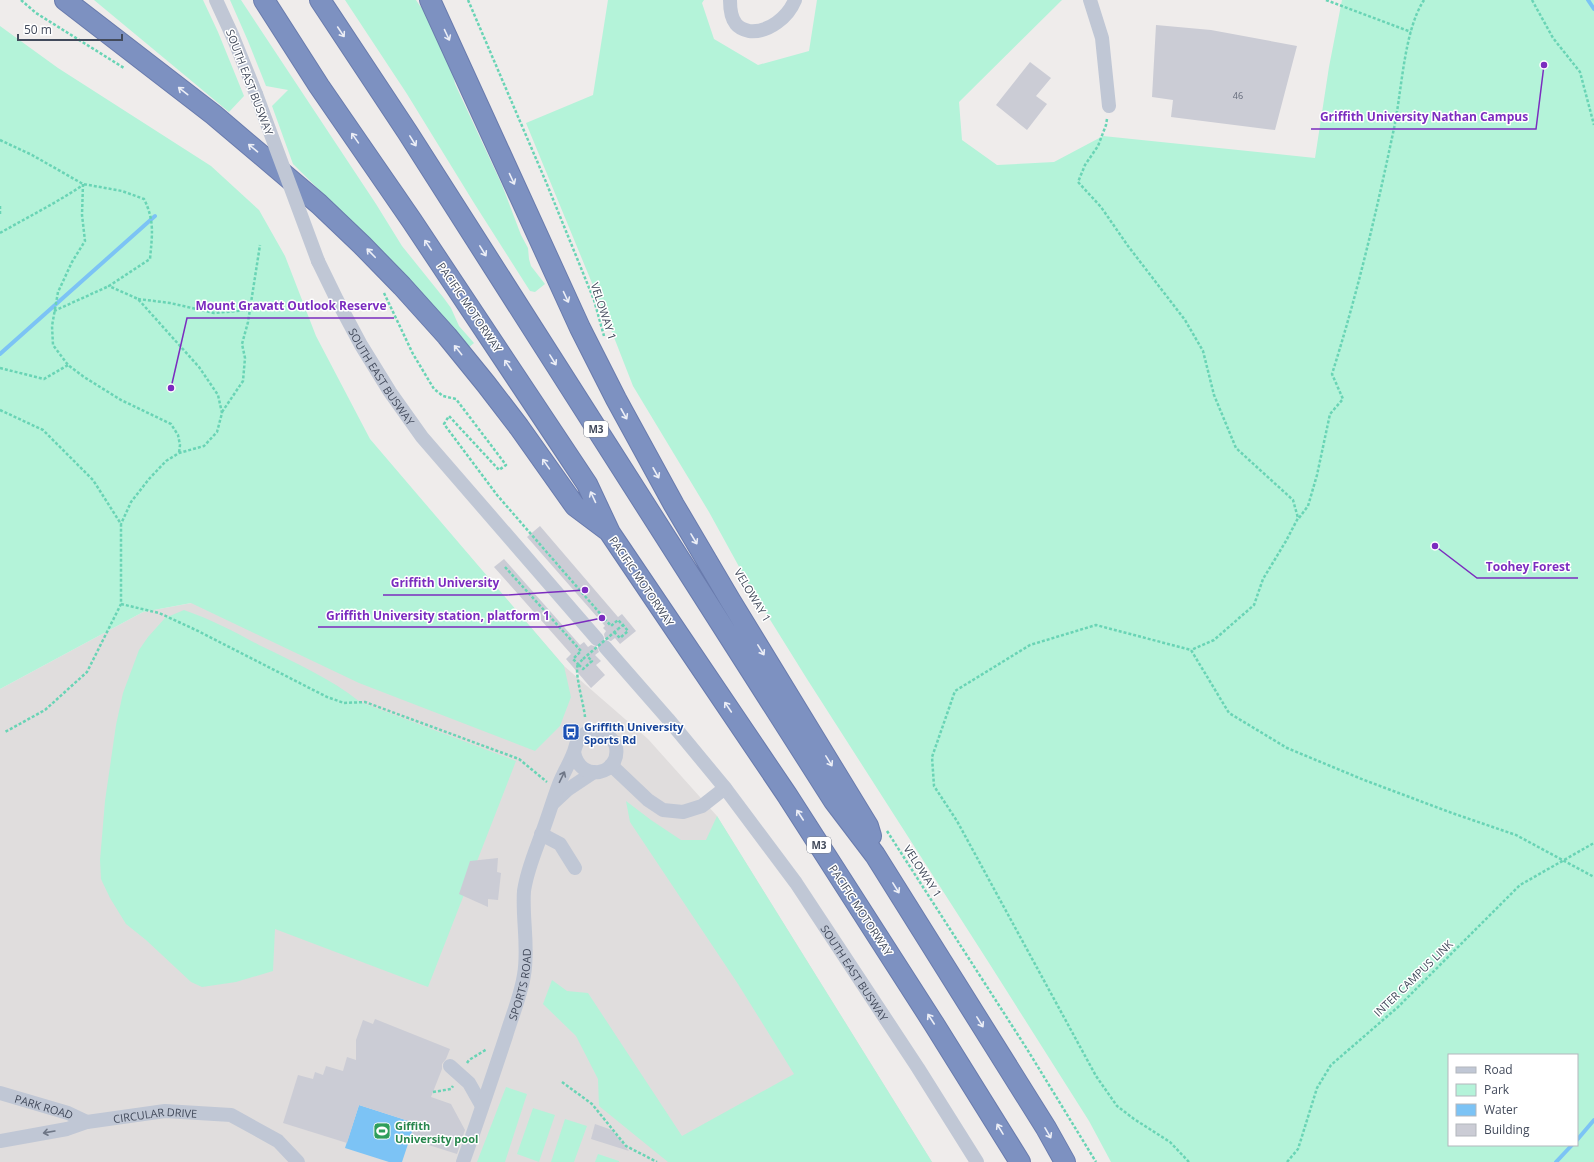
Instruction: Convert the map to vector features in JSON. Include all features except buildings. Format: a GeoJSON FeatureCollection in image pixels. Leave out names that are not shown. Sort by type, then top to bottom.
{"type":"FeatureCollection","features":[{"type":"Feature","properties":{"kind":"highway"},"geometry":{"type":"LineString","coordinates":[[65,0],[214,115],[319,204],[362,244],[447,336],[519,427],[575,506],[610,533]]}},
{"type":"Feature","properties":{"kind":"highway","name":"PACIFIC MOTORWAY"},"geometry":{"type":"LineString","coordinates":[[264,0],[319,86],[412,221],[587,484],[610,533],[787,795],[934,1024],[1020,1162]]}},
{"type":"Feature","properties":{"kind":"highway","name":"M3"},"geometry":{"type":"LineString","coordinates":[[320,0],[408,133],[834,800],[875,855],[1046,1128],[1065,1162]]}},
{"type":"Feature","properties":{"kind":"highway"},"geometry":{"type":"LineString","coordinates":[[430,0],[580,328],[616,399],[682,519],[868,826],[875,855]]}},
{"type":"Feature","properties":{"kind":"street","name":"SOUTH EAST BUSWAY"},"geometry":{"type":"LineString","coordinates":[[216,0],[234,37],[318,261],[336,300],[361,345],[390,392],[422,437],[668,719],[725,788],[796,883],[918,1068],[977,1162]]}},
{"type":"Feature","properties":{"kind":"street"},"geometry":{"type":"LineString","coordinates":[[730,0],[730,8],[736,24],[744,30],[756,32],[767,29],[778,22],[792,8],[795,0]]}},
{"type":"Feature","properties":{"kind":"street"},"geometry":{"type":"LineString","coordinates":[[1090,0],[1102,38],[1109,106]]}},
{"type":"Feature","properties":{"kind":"street","name":"SPORTS ROAD"},"geometry":{"type":"LineString","coordinates":[[463,1162],[524,975],[527,940],[524,889],[533,854],[559,783],[574,752],[575,745],[583,735],[596,731],[602,732],[613,740],[616,746],[615,760],[611,765],[600,772],[594,772],[567,790],[552,803]]}},
{"type":"Feature","properties":{"kind":"street"},"geometry":{"type":"LineString","coordinates":[[574,752],[578,764],[588,771],[594,772]]}},
{"type":"Feature","properties":{"kind":"street"},"geometry":{"type":"LineString","coordinates":[[611,765],[648,800],[663,810],[683,812],[702,806],[725,788]]}},
{"type":"Feature","properties":{"kind":"street"},"geometry":{"type":"LineString","coordinates":[[541,834],[560,844],[575,868]]}},
{"type":"Feature","properties":{"kind":"street"},"geometry":{"type":"LineString","coordinates":[[450,1066],[469,1083],[482,1106]]}},
{"type":"Feature","properties":{"kind":"street","name":"PARK ROAD"},"geometry":{"type":"LineString","coordinates":[[0,1093],[68,1113],[87,1122]]}},
{"type":"Feature","properties":{"kind":"street","name":"CIRCULAR DRIVE"},"geometry":{"type":"LineString","coordinates":[[0,1141],[67,1129],[87,1122],[165,1111],[231,1115],[278,1141],[298,1162]]}},
{"type":"Feature","properties":{"kind":"path","name":"VELOWAY 1"},"geometry":{"type":"LineString","coordinates":[[468,0],[546,182],[594,300],[604,336]]}},
{"type":"Feature","properties":{"kind":"path"},"geometry":{"type":"LineString","coordinates":[[1326,0],[1411,32]]}},
{"type":"Feature","properties":{"kind":"path"},"geometry":{"type":"LineString","coordinates":[[1189,1162],[1170,1142],[1134,1119],[1117,1106],[1096,1076],[957,821],[934,786],[932,757],[955,691],[1030,645],[1096,625],[1191,650],[1214,640],[1254,605],[1263,579],[1298,518],[1308,506],[1317,475],[1330,414],[1343,399],[1332,374],[1348,326],[1394,131],[1411,32],[1419,8],[1424,0]]}},
{"type":"Feature","properties":{"kind":"path"},"geometry":{"type":"LineString","coordinates":[[1532,0],[1553,38],[1580,72],[1594,125]]}},
{"type":"Feature","properties":{"kind":"path"},"geometry":{"type":"LineString","coordinates":[[1109,106],[1106,125],[1098,146],[1085,164],[1078,182],[1101,207],[1128,246],[1185,320],[1203,351],[1214,395],[1236,448],[1292,500],[1298,518]]}},
{"type":"Feature","properties":{"kind":"path"},"geometry":{"type":"LineString","coordinates":[[0,140],[32,155],[83,184],[122,191],[144,199],[150,211],[152,228],[150,259],[109,286],[54,311]]}},
{"type":"Feature","properties":{"kind":"path"},"geometry":{"type":"LineString","coordinates":[[0,233],[57,202],[83,184]]}},
{"type":"Feature","properties":{"kind":"path"},"geometry":{"type":"LineString","coordinates":[[83,184],[82,215],[85,241],[72,262],[58,292],[52,326],[53,345],[68,365],[121,400],[171,424],[178,435],[180,453]]}},
{"type":"Feature","properties":{"kind":"path"},"geometry":{"type":"LineString","coordinates":[[0,206],[0,214]]}},
{"type":"Feature","properties":{"kind":"path"},"geometry":{"type":"LineString","coordinates":[[5,732],[45,710],[87,672],[122,604],[121,524],[131,502],[149,479],[166,461],[180,453],[204,446],[217,432],[222,413],[243,381],[245,358],[242,344],[250,310],[260,245]]}},
{"type":"Feature","properties":{"kind":"path"},"geometry":{"type":"LineString","coordinates":[[109,286],[138,299],[170,303],[214,313],[250,310]]}},
{"type":"Feature","properties":{"kind":"path"},"geometry":{"type":"LineString","coordinates":[[138,299],[199,367],[218,395],[222,413]]}},
{"type":"Feature","properties":{"kind":"path"},"geometry":{"type":"LineString","coordinates":[[0,368],[44,379],[68,365]]}},
{"type":"Feature","properties":{"kind":"path"},"geometry":{"type":"LineString","coordinates":[[0,410],[43,430],[92,480],[121,524]]}},
{"type":"Feature","properties":{"kind":"path"},"geometry":{"type":"LineString","coordinates":[[530,534],[611,626],[618,620],[628,631],[620,638],[614,632]]}},
{"type":"Feature","properties":{"kind":"path"},"geometry":{"type":"LineString","coordinates":[[505,567],[582,651],[573,659],[583,669],[592,661],[587,656]]}},
{"type":"Feature","properties":{"kind":"path"},"geometry":{"type":"LineString","coordinates":[[122,604],[159,613],[196,630],[327,697],[344,703],[365,702],[519,759],[547,782]]}},
{"type":"Feature","properties":{"kind":"path"},"geometry":{"type":"LineString","coordinates":[[585,717],[576,671],[578,664],[623,625]]}},
{"type":"Feature","properties":{"kind":"path"},"geometry":{"type":"LineString","coordinates":[[1191,650],[1229,713],[1287,748],[1386,788],[1516,835],[1594,877]]}},
{"type":"Feature","properties":{"kind":"path","name":"VELOWAY 1"},"geometry":{"type":"LineString","coordinates":[[885,826],[1027,1049],[1096,1162]]}},
{"type":"Feature","properties":{"kind":"path","name":"INTER CAMPUS LINK"},"geometry":{"type":"LineString","coordinates":[[1287,1162],[1298,1149],[1317,1088],[1331,1065],[1398,1007],[1520,885],[1594,842]]}},
{"type":"Feature","properties":{"kind":"path"},"geometry":{"type":"LineString","coordinates":[[469,1060],[491,1046]]}},
{"type":"Feature","properties":{"kind":"path"},"geometry":{"type":"LineString","coordinates":[[562,1082],[592,1104],[626,1146],[657,1162]]}},
{"type":"Feature","properties":{"kind":"shaded area"},"geometry":{"type":"Polygon","coordinates":[[[466,552],[564,666],[648,739],[717,816],[932,1162],[0,1162],[0,689],[143,612],[466,552]]]}},
{"type":"Feature","properties":{"kind":"green space"},"geometry":{"type":"Polygon","coordinates":[[[94,0],[203,0],[218,32],[244,96],[229,112],[94,0]]]}},
{"type":"Feature","properties":{"kind":"green space"},"geometry":{"type":"Polygon","coordinates":[[[230,0],[241,0],[376,204],[402,246],[443,297],[451,308],[459,326],[474,343],[468,348],[387,257],[293,164],[272,106],[288,90],[266,86],[230,0]]]}},
{"type":"Feature","properties":{"kind":"green space"},"geometry":{"type":"Polygon","coordinates":[[[345,0],[416,0],[424,9],[451,65],[455,84],[502,185],[521,235],[528,248],[531,266],[545,284],[535,292],[530,291],[407,94],[345,0]]]}},
{"type":"Feature","properties":{"kind":"green space"},"geometry":{"type":"Polygon","coordinates":[[[608,0],[704,0],[702,3],[714,39],[758,65],[809,51],[817,0],[1062,0],[959,102],[962,140],[997,165],[1054,162],[1103,136],[1315,158],[1329,67],[1342,0],[1594,0],[1594,1162],[1111,1162],[1089,1121],[754,594],[709,512],[633,386],[526,123],[593,95],[608,0]]]}},
{"type":"Feature","properties":{"kind":"green space"},"geometry":{"type":"Polygon","coordinates":[[[0,26],[58,68],[211,166],[259,210],[285,256],[316,336],[370,439],[564,666],[571,697],[560,726],[535,751],[359,683],[191,603],[143,612],[0,689],[0,26]]]}},
{"type":"Feature","properties":{"kind":"green space"},"geometry":{"type":"Polygon","coordinates":[[[184,610],[222,626],[311,671],[336,685],[360,702],[516,761],[428,987],[275,929],[273,971],[236,982],[202,987],[191,982],[146,940],[126,924],[110,898],[101,879],[100,860],[105,801],[116,725],[123,693],[139,650],[148,637],[165,618],[184,610]]]}},
{"type":"Feature","properties":{"kind":"green space"},"geometry":{"type":"Polygon","coordinates":[[[626,801],[681,840],[706,840],[717,816],[932,1162],[668,1162],[599,1106],[598,1079],[576,1036],[543,1004],[552,980],[567,991],[588,993],[682,1136],[794,1074],[738,984],[630,822],[626,801]]]}},
{"type":"Feature","properties":{"kind":"green space"},"geometry":{"type":"Polygon","coordinates":[[[506,1087],[527,1094],[505,1162],[477,1162],[506,1087]]]}},
{"type":"Feature","properties":{"kind":"green space"},"geometry":{"type":"Polygon","coordinates":[[[533,1108],[555,1115],[539,1162],[517,1154],[533,1108]]]}},
{"type":"Feature","properties":{"kind":"green space"},"geometry":{"type":"Polygon","coordinates":[[[565,1119],[587,1126],[574,1162],[551,1162],[565,1119]]]}},
{"type":"Feature","properties":{"kind":"green space"},"geometry":{"type":"Polygon","coordinates":[[[598,1154],[619,1161],[619,1162],[595,1162],[598,1154]]]}},
{"type":"Feature","properties":{"kind":"water","name":"Giffith University pool"},"geometry":{"type":"Polygon","coordinates":[[[359,1105],[415,1123],[402,1162],[389,1162],[345,1148],[359,1105]]]}},
{"type":"Feature","properties":{"kind":"waterway"},"geometry":{"type":"LineString","coordinates":[[1588,0],[1594,9]]}},
{"type":"Feature","properties":{"kind":"waterway"},"geometry":{"type":"LineString","coordinates":[[0,354],[155,216]]}},
{"type":"Feature","properties":{"kind":"waterway"},"geometry":{"type":"LineString","coordinates":[[1578,1139],[1594,1120]]}},
{"type":"Feature","properties":{"kind":"waterway"},"geometry":{"type":"LineString","coordinates":[[1556,1162],[1571,1146]]}},
{"type":"Feature","properties":{"kind":"place","name":"Griffith University Nathan Campus"},"geometry":{"type":"Point","coordinates":[1544,65]}},
{"type":"Feature","properties":{"kind":"place","name":"Mount Gravatt Outlook Reserve"},"geometry":{"type":"Point","coordinates":[171,388]}},
{"type":"Feature","properties":{"kind":"place","name":"Toohey Forest"},"geometry":{"type":"Point","coordinates":[1435,546]}},
{"type":"Feature","properties":{"kind":"place","name":"Griffith University"},"geometry":{"type":"Point","coordinates":[585,590]}},
{"type":"Feature","properties":{"kind":"place","name":"Griffith University station, platform 1"},"geometry":{"type":"Point","coordinates":[602,618]}},
{"type":"Feature","properties":{"kind":"place","name":"Griffith University Sports Rd"},"geometry":{"type":"Point","coordinates":[571,732]}},
{"type":"Feature","properties":{"kind":"place","name":"Giffith University pool"},"geometry":{"type":"Point","coordinates":[382,1131]}}]}
